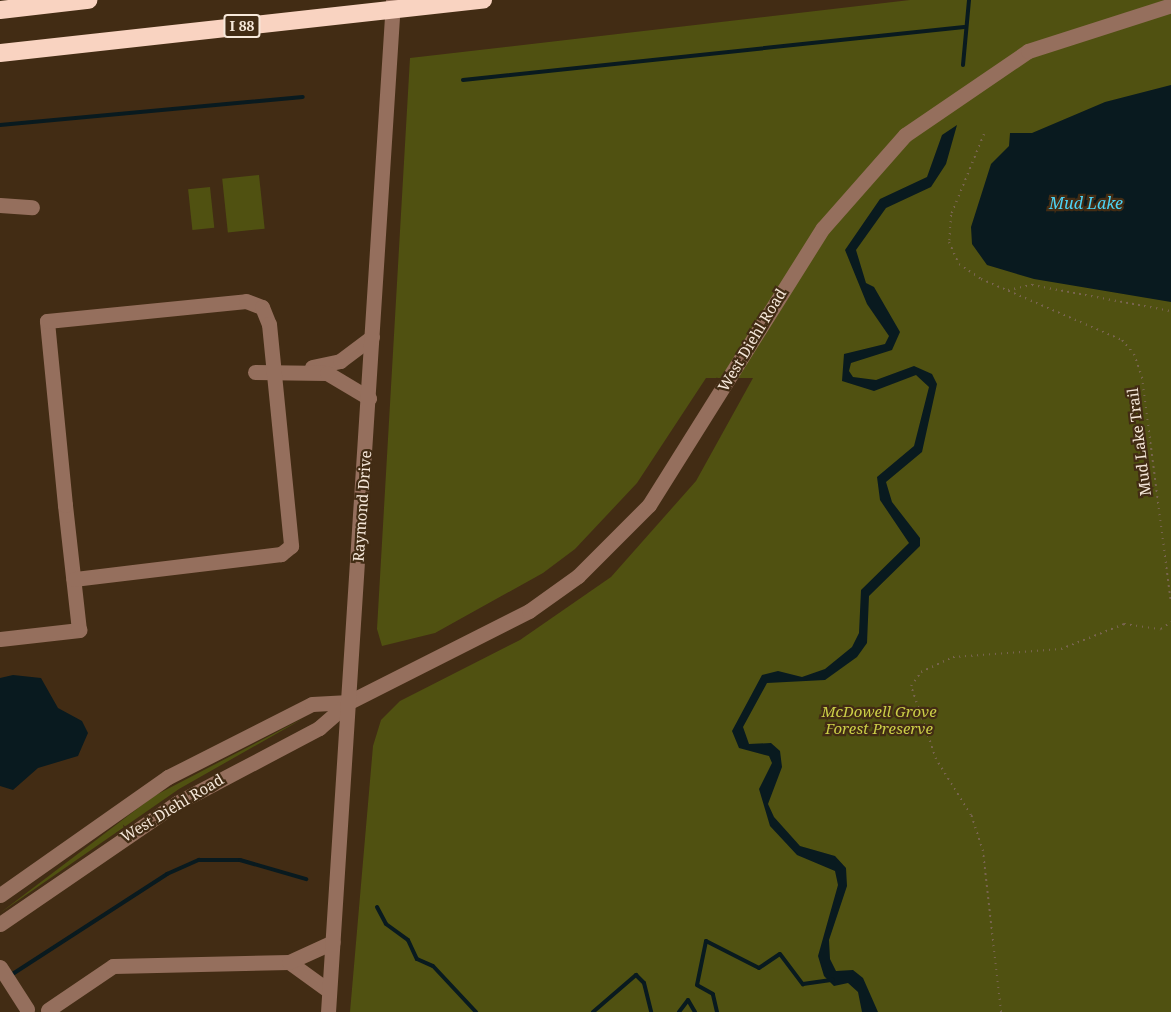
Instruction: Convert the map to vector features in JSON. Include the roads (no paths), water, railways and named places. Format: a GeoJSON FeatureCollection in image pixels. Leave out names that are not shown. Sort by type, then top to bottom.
{"type":"FeatureCollection","features":[{"type":"Feature","properties":{"kind":"highway"},"geometry":{"type":"LineString","coordinates":[[0,10],[88,0]]}},
{"type":"Feature","properties":{"kind":"highway","name":"I 88"},"geometry":{"type":"LineString","coordinates":[[0,53],[483,0]]}},
{"type":"Feature","properties":{"kind":"street","name":"Raymond Drive"},"geometry":{"type":"LineString","coordinates":[[328,1012],[393,0]]}},
{"type":"Feature","properties":{"kind":"street","name":"West Diehl Road"},"geometry":{"type":"LineString","coordinates":[[0,924],[169,807],[319,728],[349,702],[529,611],[624,534],[665,483],[823,228],[905,135],[1029,51],[1171,5]]}},
{"type":"Feature","properties":{"kind":"street"},"geometry":{"type":"LineString","coordinates":[[0,205],[32,207]]}},
{"type":"Feature","properties":{"kind":"street"},"geometry":{"type":"LineString","coordinates":[[0,639],[79,630],[47,321],[246,301],[262,307],[269,324],[280,371],[291,546],[281,554],[74,579]]}},
{"type":"Feature","properties":{"kind":"street"},"geometry":{"type":"LineString","coordinates":[[280,371],[340,360],[372,337]]}},
{"type":"Feature","properties":{"kind":"street"},"geometry":{"type":"LineString","coordinates":[[255,372],[327,373],[369,398]]}},
{"type":"Feature","properties":{"kind":"street","name":"West Diehl Road"},"geometry":{"type":"LineString","coordinates":[[0,895],[168,777],[312,704],[349,702]]}},
{"type":"Feature","properties":{"kind":"street"},"geometry":{"type":"LineString","coordinates":[[0,967],[25,1008],[49,1011],[113,966],[289,962],[333,942]]}},
{"type":"Feature","properties":{"kind":"street"},"geometry":{"type":"LineString","coordinates":[[289,962],[329,991]]}},
{"type":"Feature","properties":{"kind":"water","name":"Mud Lake"},"geometry":{"type":"Polygon","coordinates":[[[1171,85],[1171,302],[1034,279],[987,265],[972,244],[971,227],[991,164],[1009,146],[1010,133],[1032,133],[1105,102],[1171,85]]]}},
{"type":"Feature","properties":{"kind":"water"},"geometry":{"type":"Polygon","coordinates":[[[957,125],[946,164],[931,187],[886,208],[856,250],[866,283],[874,287],[900,332],[892,350],[851,363],[849,371],[853,377],[876,380],[914,366],[932,374],[937,384],[922,452],[886,482],[892,502],[920,538],[920,546],[869,596],[867,643],[857,657],[825,680],[767,683],[743,727],[749,744],[771,743],[780,751],[782,767],[768,804],[774,817],[800,846],[835,856],[846,868],[847,886],[829,940],[830,959],[836,971],[853,970],[863,978],[878,1012],[862,1012],[858,992],[848,983],[834,986],[824,976],[818,956],[838,885],[835,871],[797,855],[770,826],[759,789],[772,763],[769,756],[739,748],[732,731],[762,675],[778,671],[802,677],[825,669],[852,647],[859,633],[861,590],[909,543],[880,500],[877,477],[914,446],[929,387],[916,375],[874,391],[842,381],[844,354],[885,344],[889,336],[867,304],[845,250],[880,199],[927,177],[942,135],[957,125]]]}},
{"type":"Feature","properties":{"kind":"water"},"geometry":{"type":"Polygon","coordinates":[[[13,675],[41,678],[58,708],[82,721],[88,733],[78,756],[38,768],[13,790],[0,786],[0,678],[13,675]]]}},
{"type":"Feature","properties":{"kind":"waterway"},"geometry":{"type":"LineString","coordinates":[[963,65],[969,0]]}},
{"type":"Feature","properties":{"kind":"waterway"},"geometry":{"type":"LineString","coordinates":[[463,80],[964,27]]}},
{"type":"Feature","properties":{"kind":"waterway"},"geometry":{"type":"LineString","coordinates":[[0,125],[303,97]]}},
{"type":"Feature","properties":{"kind":"waterway"},"geometry":{"type":"LineString","coordinates":[[11,975],[167,874],[199,860],[240,860],[306,879]]}},
{"type":"Feature","properties":{"kind":"waterway"},"geometry":{"type":"LineString","coordinates":[[377,907],[386,924],[408,940],[417,959],[433,966],[476,1012]]}},
{"type":"Feature","properties":{"kind":"waterway"},"geometry":{"type":"LineString","coordinates":[[717,1012],[713,994],[697,985],[706,941],[759,968],[780,954],[803,984],[833,980]]}},
{"type":"Feature","properties":{"kind":"waterway"},"geometry":{"type":"LineString","coordinates":[[593,1012],[636,975],[644,983],[651,1012]]}},
{"type":"Feature","properties":{"kind":"waterway"},"geometry":{"type":"LineString","coordinates":[[679,1012],[688,1000],[695,1012]]}},
{"type":"Feature","properties":{"kind":"park label","name":"McDowell Grove Forest Preserve"},"geometry":{"type":"Point","coordinates":[879,720]}}]}
